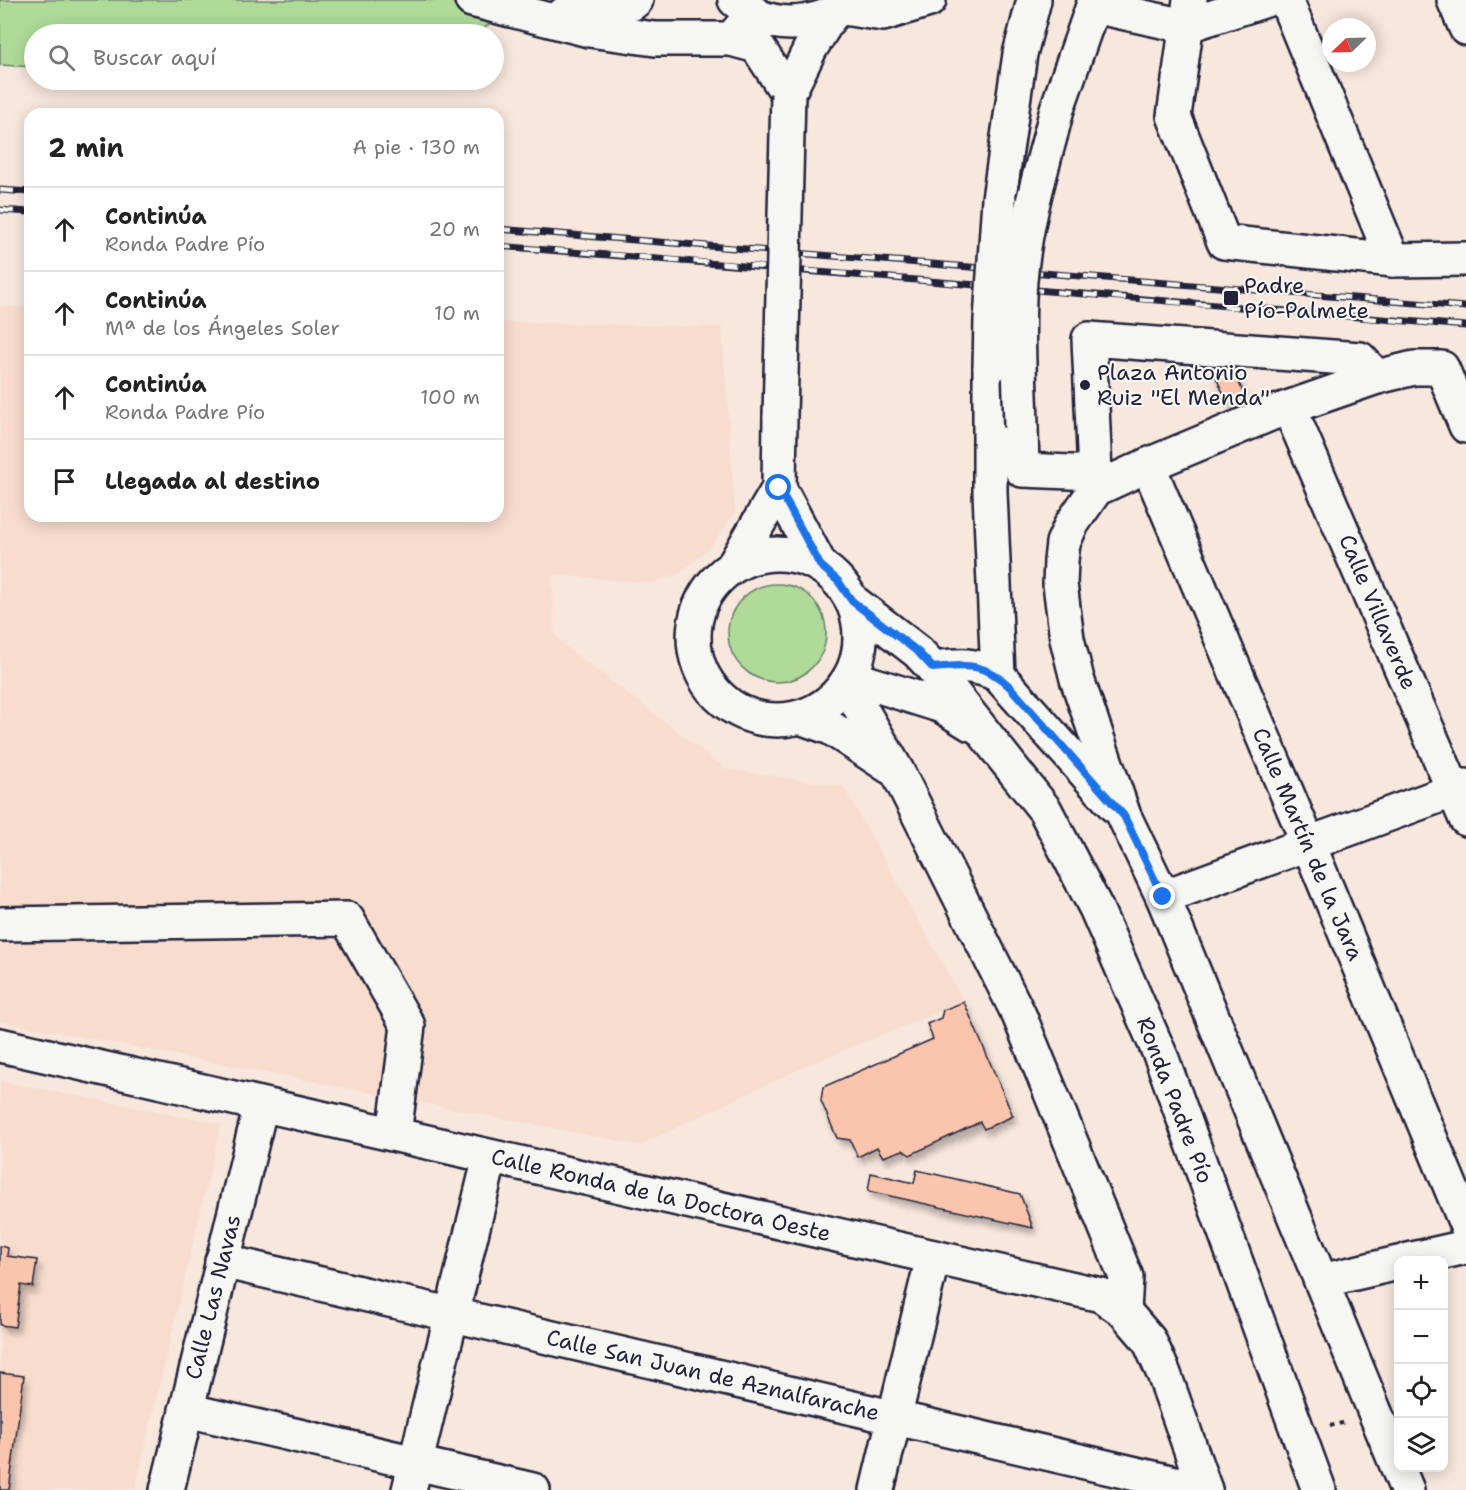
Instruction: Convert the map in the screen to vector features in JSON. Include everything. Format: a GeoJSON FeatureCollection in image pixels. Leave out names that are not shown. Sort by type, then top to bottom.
{"type":"FeatureCollection","features":[{"type":"Feature","properties":{"kind":"street"},"geometry":{"type":"LineString","coordinates":[[472,0],[590,30],[644,37],[747,23],[807,22],[842,8],[883,14],[929,0]]}},
{"type":"Feature","properties":{"kind":"street"},"geometry":{"type":"LineString","coordinates":[[514,12],[585,14],[631,4],[636,0]]}},
{"type":"Feature","properties":{"kind":"street"},"geometry":{"type":"LineString","coordinates":[[998,675],[990,493],[991,320],[999,199],[1020,54],[1034,0]]}},
{"type":"Feature","properties":{"kind":"street"},"geometry":{"type":"LineString","coordinates":[[1266,0],[1188,13],[1093,6],[1051,133],[1035,194],[1020,280],[1018,327],[1023,481],[1096,481],[1148,465],[1270,414],[1377,377],[1414,368],[1442,368],[1465,419]]}},
{"type":"Feature","properties":{"kind":"street"},"geometry":{"type":"LineString","coordinates":[[1286,0],[1393,260]]}},
{"type":"Feature","properties":{"kind":"street"},"geometry":{"type":"LineString","coordinates":[[1454,0],[1466,28]]}},
{"type":"Feature","properties":{"kind":"street"},"geometry":{"type":"LineString","coordinates":[[820,565],[779,488],[788,94],[810,49],[842,8]]}},
{"type":"Feature","properties":{"kind":"street"},"geometry":{"type":"LineString","coordinates":[[1188,13],[1174,116],[1224,242],[1393,260],[1466,259]]}},
{"type":"Feature","properties":{"kind":"street"},"geometry":{"type":"LineString","coordinates":[[747,23],[788,94]]}},
{"type":"Feature","properties":{"kind":"street"},"geometry":{"type":"LineString","coordinates":[[1377,377],[1360,359],[1089,339],[1096,481],[1063,543],[1060,584],[1067,639],[1077,679],[1124,816],[1163,897],[1407,1490]]}},
{"type":"Feature","properties":{"kind":"street","name":"Calle Villaverde"},"geometry":{"type":"LineString","coordinates":[[1283,411],[1290,413],[1295,421],[1462,798]]}},
{"type":"Feature","properties":{"kind":"street","name":"Calle Martín de la Jara"},"geometry":{"type":"LineString","coordinates":[[1148,465],[1466,1224]]}},
{"type":"Feature","properties":{"kind":"street"},"geometry":{"type":"LineString","coordinates":[[734,565],[779,488]]}},
{"type":"Feature","properties":{"kind":"street"},"geometry":{"type":"LineString","coordinates":[[774,553],[798,556],[820,565],[838,581],[852,601],[859,626],[858,652],[848,680],[826,704],[800,717],[775,720],[750,716],[728,705],[710,687],[698,665],[693,642],[695,618],[704,596],[717,577],[753,556],[774,553]]}},
{"type":"Feature","properties":{"kind":"street","name":"Ronda Padre Pío"},"geometry":{"type":"LineString","coordinates":[[852,601],[918,652],[933,668],[1045,810],[1096,908],[1162,1059],[1319,1490]]}},
{"type":"Feature","properties":{"kind":"street"},"geometry":{"type":"LineString","coordinates":[[933,668],[965,665],[984,668],[998,675],[1124,816]]}},
{"type":"Feature","properties":{"kind":"street"},"geometry":{"type":"LineString","coordinates":[[848,680],[897,771],[1019,1015],[1126,1276],[1124,1311]]}},
{"type":"Feature","properties":{"kind":"street","name":"Ronda Padre Pío"},"geometry":{"type":"LineString","coordinates":[[848,680],[942,706],[986,733]]}},
{"type":"Feature","properties":{"kind":"street"},"geometry":{"type":"LineString","coordinates":[[800,717],[831,728],[897,771]]}},
{"type":"Feature","properties":{"kind":"street"},"geometry":{"type":"LineString","coordinates":[[1163,897],[1308,843],[1462,798]]}},
{"type":"Feature","properties":{"kind":"street"},"geometry":{"type":"LineString","coordinates":[[0,924],[347,919],[408,1026],[394,1134]]}},
{"type":"Feature","properties":{"kind":"street","name":"Calle Ronda de la Doctora Oeste"},"geometry":{"type":"LineString","coordinates":[[0,1045],[1101,1295],[1124,1311],[1149,1340],[1205,1490]]}},
{"type":"Feature","properties":{"kind":"street","name":"Calle Las Navas"},"geometry":{"type":"LineString","coordinates":[[167,1490],[261,1105]]}},
{"type":"Feature","properties":{"kind":"street"},"geometry":{"type":"LineString","coordinates":[[412,1477],[490,1157]]}},
{"type":"Feature","properties":{"kind":"street"},"geometry":{"type":"LineString","coordinates":[[1426,1256],[1466,1247]]}},
{"type":"Feature","properties":{"kind":"street"},"geometry":{"type":"LineString","coordinates":[[877,1490],[933,1257]]}},
{"type":"Feature","properties":{"kind":"street","name":"Calle San Juan de Aznalfarache"},"geometry":{"type":"LineString","coordinates":[[222,1261],[1205,1490]]}},
{"type":"Feature","properties":{"kind":"street"},"geometry":{"type":"LineString","coordinates":[[1321,1281],[1394,1264]]}},
{"type":"Feature","properties":{"kind":"street"},"geometry":{"type":"LineString","coordinates":[[186,1410],[412,1477],[533,1490]]}},
{"type":"Feature","properties":{"kind":"shaded area"},"geometry":{"type":"Polygon","coordinates":[[[0,306],[24,308],[24,522],[504,522],[504,322],[722,327],[735,512],[713,544],[680,573],[652,583],[552,575],[554,632],[564,645],[726,769],[843,786],[964,1002],[810,1064],[640,1145],[0,1021],[0,306]]]}},
{"type":"Feature","properties":{"kind":"shaded area"},"geometry":{"type":"Polygon","coordinates":[[[0,1081],[221,1124],[135,1490],[0,1490],[0,1081]]]}},
{"type":"Feature","properties":{"kind":"green space"},"geometry":{"type":"Polygon","coordinates":[[[0,0],[519,0],[489,24],[24,24],[24,66],[0,65],[0,0]]]}},
{"type":"Feature","properties":{"kind":"green space"},"geometry":{"type":"Polygon","coordinates":[[[777,584],[796,588],[812,598],[822,614],[826,633],[822,652],[812,668],[796,678],[777,682],[758,678],[742,668],[732,652],[728,633],[732,614],[742,598],[758,588],[777,584]]]}},
{"type":"Feature","properties":{"kind":"building"},"geometry":{"type":"Polygon","coordinates":[[[1224,351],[1245,396],[1228,404],[1206,355],[1224,351]]]}},
{"type":"Feature","properties":{"kind":"building"},"geometry":{"type":"Polygon","coordinates":[[[964,1002],[1013,1116],[984,1129],[980,1122],[910,1155],[903,1150],[883,1157],[877,1147],[858,1157],[850,1140],[837,1138],[821,1101],[823,1087],[933,1039],[927,1024],[941,1018],[943,1010],[964,1002]]]}},
{"type":"Feature","properties":{"kind":"building"},"geometry":{"type":"Polygon","coordinates":[[[917,1170],[1020,1194],[1033,1228],[868,1191],[871,1173],[914,1183],[917,1170]]]}},
{"type":"Feature","properties":{"kind":"building"},"geometry":{"type":"Polygon","coordinates":[[[0,1246],[8,1248],[7,1256],[37,1260],[33,1287],[21,1285],[15,1327],[0,1325],[0,1246]]]}},
{"type":"Feature","properties":{"kind":"building"},"geometry":{"type":"Polygon","coordinates":[[[0,1373],[24,1376],[9,1490],[0,1490],[0,1373]]]}},
{"type":"Feature","properties":{"kind":"railway"},"geometry":{"type":"LineString","coordinates":[[0,190],[24,192]]}},
{"type":"Feature","properties":{"kind":"railway"},"geometry":{"type":"LineString","coordinates":[[0,210],[24,212]]}},
{"type":"Feature","properties":{"kind":"railway"},"geometry":{"type":"LineString","coordinates":[[504,229],[1466,307]]}},
{"type":"Feature","properties":{"kind":"railway"},"geometry":{"type":"LineString","coordinates":[[504,246],[1466,326]]}},
{"type":"Feature","properties":{"kind":"place","name":"Padre Pío-Palmete"},"geometry":{"type":"Point","coordinates":[1231,298]}},
{"type":"Feature","properties":{"kind":"place","name":"Plaza Antonio Ruiz \"El Menda\""},"geometry":{"type":"Point","coordinates":[1085,385]}},
{"type":"Feature","properties":{"kind":"route"},"geometry":{"type":"LineString","coordinates":[[779,488],[820,565],[838,581],[852,601],[918,652],[933,668],[965,665],[984,668],[998,675],[1010,687],[1124,816],[1163,897]]}}]}
